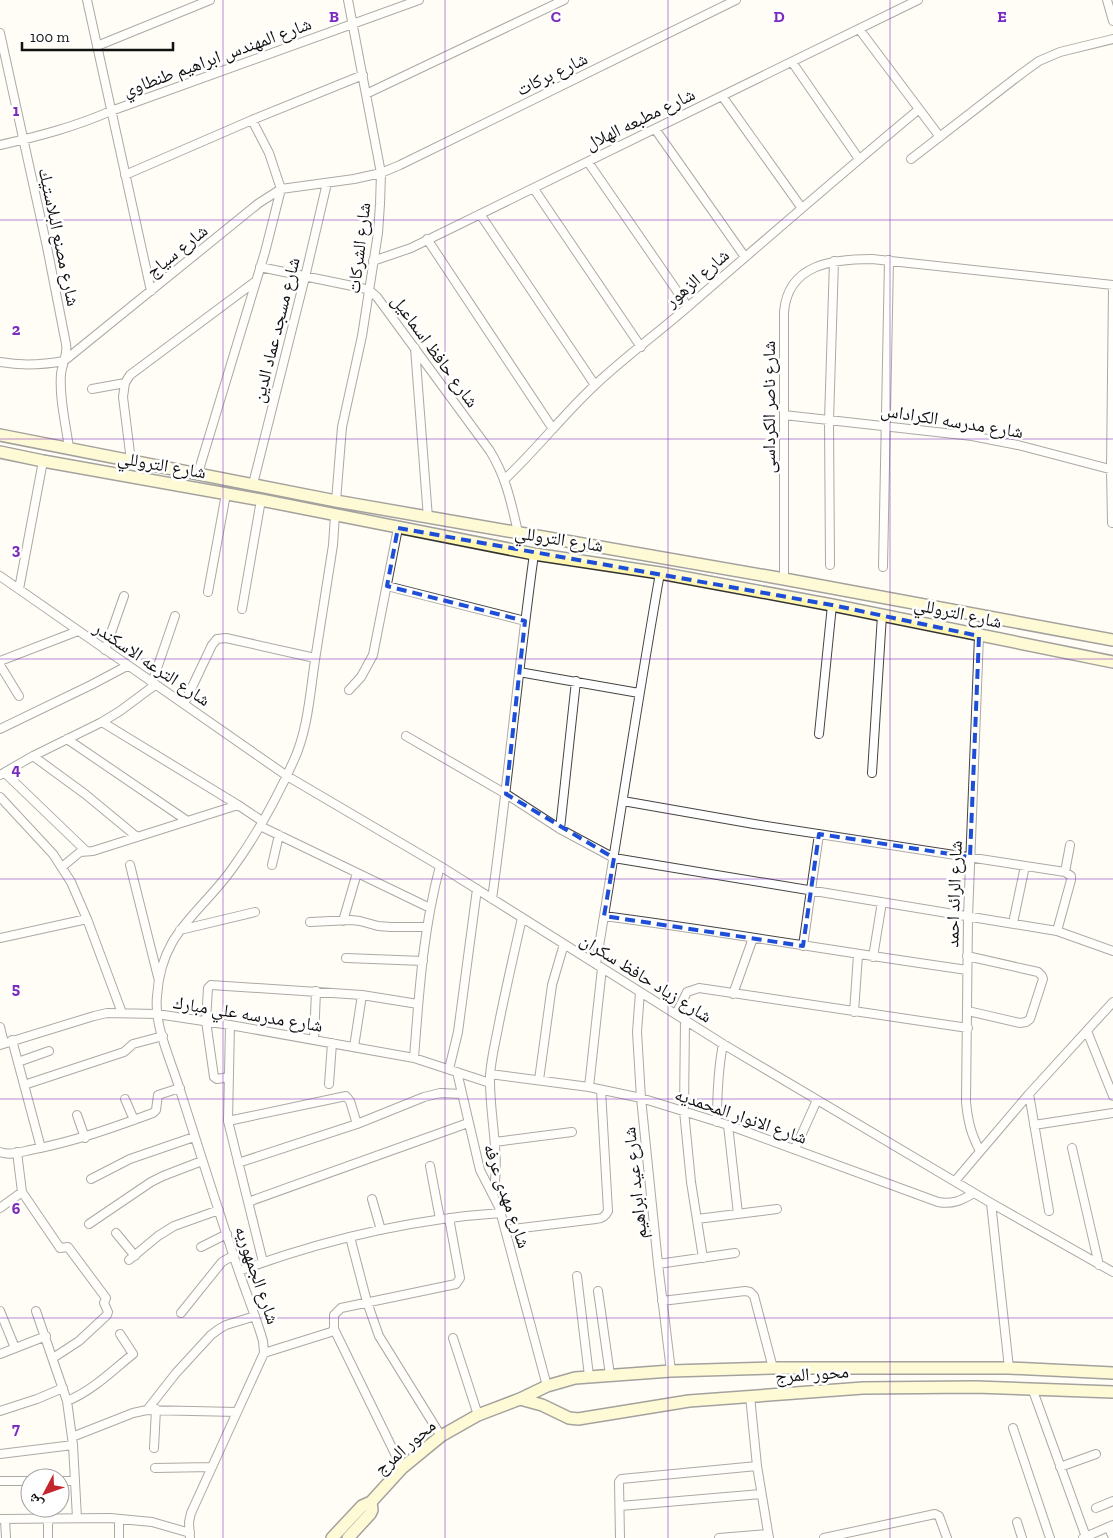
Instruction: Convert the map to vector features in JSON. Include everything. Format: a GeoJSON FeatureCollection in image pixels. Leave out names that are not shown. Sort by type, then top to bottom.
{"type":"FeatureCollection","features":[{"type":"Feature","properties":{"kind":"street"},"geometry":{"type":"LineString","coordinates":[[88,0],[151,291]]}},
{"type":"Feature","properties":{"kind":"street"},"geometry":{"type":"LineString","coordinates":[[97,46],[210,0]]}},
{"type":"Feature","properties":{"kind":"street","name":"شارع الشركات"},"geometry":{"type":"LineString","coordinates":[[336,501],[342,427],[362,336],[380,204],[381,173],[348,0]]}},
{"type":"Feature","properties":{"kind":"street","name":"شارع المهندس ابراهيم طنطاوي"},"geometry":{"type":"LineString","coordinates":[[0,145],[68,128],[419,0]]}},
{"type":"Feature","properties":{"kind":"street"},"geometry":{"type":"LineString","coordinates":[[366,94],[564,0]]}},
{"type":"Feature","properties":{"kind":"street","name":"شارع بركات"},"geometry":{"type":"LineString","coordinates":[[381,173],[400,166],[736,0]]}},
{"type":"Feature","properties":{"kind":"street","name":"شارع مطبعه الهلال"},"geometry":{"type":"LineString","coordinates":[[373,261],[427,240],[534,189],[918,0]]}},
{"type":"Feature","properties":{"kind":"street"},"geometry":{"type":"LineString","coordinates":[[1106,0],[1113,21]]}},
{"type":"Feature","properties":{"kind":"street"},"geometry":{"type":"LineString","coordinates":[[859,29],[940,137]]}},
{"type":"Feature","properties":{"kind":"street","name":"شارع مصنع البلاستيك"},"geometry":{"type":"LineString","coordinates":[[0,33],[47,247],[66,344],[61,381],[69,448]]}},
{"type":"Feature","properties":{"kind":"street"},"geometry":{"type":"LineString","coordinates":[[911,159],[1021,74],[1040,62],[1060,52],[1113,39]]}},
{"type":"Feature","properties":{"kind":"street"},"geometry":{"type":"LineString","coordinates":[[792,62],[859,159]]}},
{"type":"Feature","properties":{"kind":"street"},"geometry":{"type":"LineString","coordinates":[[125,174],[252,120],[363,76]]}},
{"type":"Feature","properties":{"kind":"street"},"geometry":{"type":"LineString","coordinates":[[722,96],[802,207]]}},
{"type":"Feature","properties":{"kind":"street","name":"شارع الزهور"},"geometry":{"type":"LineString","coordinates":[[505,479],[595,385],[918,110]]}},
{"type":"Feature","properties":{"kind":"street"},"geometry":{"type":"LineString","coordinates":[[198,473],[256,281],[277,208],[280,189],[269,153],[252,120]]}},
{"type":"Feature","properties":{"kind":"street"},"geometry":{"type":"LineString","coordinates":[[655,129],[745,257]]}},
{"type":"Feature","properties":{"kind":"street"},"geometry":{"type":"LineString","coordinates":[[588,162],[688,307]]}},
{"type":"Feature","properties":{"kind":"street","name":"شارع سياج"},"geometry":{"type":"LineString","coordinates":[[0,362],[31,365],[64,360],[264,199],[280,189],[354,179],[381,173]]}},
{"type":"Feature","properties":{"kind":"street","name":"شارع مسجد عماد الدين"},"geometry":{"type":"LineString","coordinates":[[253,484],[327,183]]}},
{"type":"Feature","properties":{"kind":"street"},"geometry":{"type":"LineString","coordinates":[[534,189],[640,346]]}},
{"type":"Feature","properties":{"kind":"street"},"geometry":{"type":"LineString","coordinates":[[480,214],[595,385]]}},
{"type":"Feature","properties":{"kind":"street"},"geometry":{"type":"LineString","coordinates":[[427,240],[554,429]]}},
{"type":"Feature","properties":{"kind":"street","name":"شارع ناصر الكرداسى"},"geometry":{"type":"LineString","coordinates":[[784,578],[784,312],[785,299],[792,286],[801,276],[814,267],[834,261],[857,259],[888,260],[1113,285]]}},
{"type":"Feature","properties":{"kind":"street"},"geometry":{"type":"LineString","coordinates":[[883,567],[888,260]]}},
{"type":"Feature","properties":{"kind":"street"},"geometry":{"type":"LineString","coordinates":[[830,565],[829,420],[834,261]]}},
{"type":"Feature","properties":{"kind":"street","name":"شارع حافظ اسماعيل"},"geometry":{"type":"LineString","coordinates":[[260,267],[362,288],[368,290],[382,302],[498,464],[505,479],[518,532]]}},
{"type":"Feature","properties":{"kind":"street"},"geometry":{"type":"LineString","coordinates":[[131,461],[122,397],[125,383],[130,375],[256,281]]}},
{"type":"Feature","properties":{"kind":"street"},"geometry":{"type":"LineString","coordinates":[[1112,523],[1113,285]]}},
{"type":"Feature","properties":{"kind":"street"},"geometry":{"type":"LineString","coordinates":[[415,348],[428,518]]}},
{"type":"Feature","properties":{"kind":"street"},"geometry":{"type":"LineString","coordinates":[[92,389],[125,383]]}},
{"type":"Feature","properties":{"kind":"street","name":"شارع مدرسه الكراداس"},"geometry":{"type":"LineString","coordinates":[[784,415],[972,436],[1018,445],[1112,469]]}},
{"type":"Feature","properties":{"kind":"street","name":"شارع التروللي"},"geometry":{"type":"LineString","coordinates":[[0,435],[428,518],[784,578],[1113,640]]}},
{"type":"Feature","properties":{"kind":"street","name":"شارع التروللي"},"geometry":{"type":"LineString","coordinates":[[0,452],[261,500],[534,554],[660,573],[832,604],[979,636],[1113,662]]}},
{"type":"Feature","properties":{"kind":"street"},"geometry":{"type":"LineString","coordinates":[[19,589],[43,461]]}},
{"type":"Feature","properties":{"kind":"street"},"geometry":{"type":"LineString","coordinates":[[208,592],[226,494]]}},
{"type":"Feature","properties":{"kind":"street"},"geometry":{"type":"LineString","coordinates":[[242,609],[261,500]]}},
{"type":"Feature","properties":{"kind":"street"},"geometry":{"type":"LineString","coordinates":[[159,979],[167,953],[180,930],[230,872],[261,824],[302,740],[333,544],[334,515]]}},
{"type":"Feature","properties":{"kind":"street"},"geometry":{"type":"LineString","coordinates":[[349,690],[361,677],[373,655],[398,528]]}},
{"type":"Feature","properties":{"kind":"street"},"geometry":{"type":"LineString","coordinates":[[492,899],[506,794],[518,672],[534,554]]}},
{"type":"Feature","properties":{"kind":"street"},"geometry":{"type":"LineString","coordinates":[[588,1087],[604,916],[660,573]]}},
{"type":"Feature","properties":{"kind":"street","name":"شارع الترعه الاسكندر"},"geometry":{"type":"LineString","coordinates":[[0,576],[286,776]]}},
{"type":"Feature","properties":{"kind":"street"},"geometry":{"type":"LineString","coordinates":[[387,586],[525,621]]}},
{"type":"Feature","properties":{"kind":"street"},"geometry":{"type":"LineString","coordinates":[[105,650],[124,596]]}},
{"type":"Feature","properties":{"kind":"street"},"geometry":{"type":"LineString","coordinates":[[819,734],[832,604]]}},
{"type":"Feature","properties":{"kind":"street"},"geometry":{"type":"LineString","coordinates":[[872,773],[882,615]]}},
{"type":"Feature","properties":{"kind":"street"},"geometry":{"type":"LineString","coordinates":[[175,616],[153,684],[120,711],[102,722],[33,756],[3,774],[85,850],[90,852],[238,805]]}},
{"type":"Feature","properties":{"kind":"street"},"geometry":{"type":"LineString","coordinates":[[19,696],[0,663],[78,631]]}},
{"type":"Feature","properties":{"kind":"street","name":"شارع الرائد احمد"},"geometry":{"type":"LineString","coordinates":[[979,636],[968,917],[966,1102],[967,1119],[972,1136],[980,1151]]}},
{"type":"Feature","properties":{"kind":"street"},"geometry":{"type":"LineString","coordinates":[[1094,658],[1097,637]]}},
{"type":"Feature","properties":{"kind":"street"},"geometry":{"type":"LineString","coordinates":[[184,704],[212,645],[221,638],[315,658]]}},
{"type":"Feature","properties":{"kind":"street"},"geometry":{"type":"LineString","coordinates":[[0,729],[127,666]]}},
{"type":"Feature","properties":{"kind":"street"},"geometry":{"type":"LineString","coordinates":[[518,672],[639,693]]}},
{"type":"Feature","properties":{"kind":"street"},"geometry":{"type":"LineString","coordinates":[[560,829],[576,681]]}},
{"type":"Feature","properties":{"kind":"street"},"geometry":{"type":"LineString","coordinates":[[102,722],[238,805],[261,824],[279,835],[430,908]]}},
{"type":"Feature","properties":{"kind":"street"},"geometry":{"type":"LineString","coordinates":[[406,736],[506,794],[560,829],[614,858],[1057,931],[1113,951]]}},
{"type":"Feature","properties":{"kind":"street"},"geometry":{"type":"LineString","coordinates":[[67,739],[186,820]]}},
{"type":"Feature","properties":{"kind":"street"},"geometry":{"type":"LineString","coordinates":[[33,756],[85,794],[137,837]]}},
{"type":"Feature","properties":{"kind":"street","name":"شارع زياد حافظ سكران"},"geometry":{"type":"LineString","coordinates":[[286,776],[440,866],[723,1044],[974,1194],[1113,1272]]}},
{"type":"Feature","properties":{"kind":"street"},"geometry":{"type":"LineString","coordinates":[[0,797],[46,847],[71,882],[122,1013]]}},
{"type":"Feature","properties":{"kind":"street"},"geometry":{"type":"LineString","coordinates":[[623,801],[1065,872],[1068,873],[1071,880],[1057,931]]}},
{"type":"Feature","properties":{"kind":"street"},"geometry":{"type":"LineString","coordinates":[[802,946],[819,834]]}},
{"type":"Feature","properties":{"kind":"street"},"geometry":{"type":"LineString","coordinates":[[272,864],[279,835]]}},
{"type":"Feature","properties":{"kind":"street"},"geometry":{"type":"LineString","coordinates":[[1065,872],[1070,845]]}},
{"type":"Feature","properties":{"kind":"street"},"geometry":{"type":"LineString","coordinates":[[62,867],[85,850]]}},
{"type":"Feature","properties":{"kind":"street"},"geometry":{"type":"LineString","coordinates":[[130,865],[159,979]]}},
{"type":"Feature","properties":{"kind":"street"},"geometry":{"type":"LineString","coordinates":[[414,1058],[422,960],[430,908],[440,866]]}},
{"type":"Feature","properties":{"kind":"street"},"geometry":{"type":"LineString","coordinates":[[1014,923],[1025,866]]}},
{"type":"Feature","properties":{"kind":"street"},"geometry":{"type":"LineString","coordinates":[[343,921],[357,873]]}},
{"type":"Feature","properties":{"kind":"street"},"geometry":{"type":"LineString","coordinates":[[449,1069],[458,1032],[477,889]]}},
{"type":"Feature","properties":{"kind":"street"},"geometry":{"type":"LineString","coordinates":[[873,957],[882,902]]}},
{"type":"Feature","properties":{"kind":"street"},"geometry":{"type":"LineString","coordinates":[[180,930],[255,912]]}},
{"type":"Feature","properties":{"kind":"street"},"geometry":{"type":"LineString","coordinates":[[604,916],[967,970]]}},
{"type":"Feature","properties":{"kind":"street"},"geometry":{"type":"LineString","coordinates":[[494,1195],[496,1181],[495,1142],[490,1074],[508,975],[522,918]]}},
{"type":"Feature","properties":{"kind":"street"},"geometry":{"type":"LineString","coordinates":[[0,938],[87,919]]}},
{"type":"Feature","properties":{"kind":"street"},"geometry":{"type":"LineString","coordinates":[[310,922],[360,921],[378,926],[427,927]]}},
{"type":"Feature","properties":{"kind":"street"},"geometry":{"type":"LineString","coordinates":[[733,994],[753,938]]}},
{"type":"Feature","properties":{"kind":"street"},"geometry":{"type":"LineString","coordinates":[[539,1080],[552,985],[564,944]]}},
{"type":"Feature","properties":{"kind":"street"},"geometry":{"type":"LineString","coordinates":[[854,1012],[858,955]]}},
{"type":"Feature","properties":{"kind":"street"},"geometry":{"type":"LineString","coordinates":[[967,956],[1038,972],[1043,979],[1030,1019],[1026,1022],[1020,1023],[968,1011]]}},
{"type":"Feature","properties":{"kind":"street"},"geometry":{"type":"LineString","coordinates":[[346,958],[422,960]]}},
{"type":"Feature","properties":{"kind":"street","name":"شارع الجمهوريه"},"geometry":{"type":"LineString","coordinates":[[159,979],[156,997],[157,1014],[163,1036],[194,1137],[263,1341],[264,1354]]}},
{"type":"Feature","properties":{"kind":"street"},"geometry":{"type":"LineString","coordinates":[[229,1077],[217,1079],[214,1077],[206,1021],[208,988],[211,985],[362,995],[418,1004]]}},
{"type":"Feature","properties":{"kind":"street"},"geometry":{"type":"LineString","coordinates":[[676,1014],[687,992],[699,988],[968,1028]]}},
{"type":"Feature","properties":{"kind":"street"},"geometry":{"type":"LineString","coordinates":[[314,1040],[316,991]]}},
{"type":"Feature","properties":{"kind":"street","name":"شارع عيد ابراهيم"},"geometry":{"type":"LineString","coordinates":[[640,992],[637,1032],[641,1098],[670,1371]]}},
{"type":"Feature","properties":{"kind":"street"},"geometry":{"type":"LineString","coordinates":[[354,1047],[362,995]]}},
{"type":"Feature","properties":{"kind":"street"},"geometry":{"type":"LineString","coordinates":[[955,1181],[1029,1094],[1113,1002]]}},
{"type":"Feature","properties":{"kind":"street","name":"شارع مدرسه علي مبارك"},"geometry":{"type":"LineString","coordinates":[[6,1043],[107,1013],[157,1014],[414,1058],[490,1083]]}},
{"type":"Feature","properties":{"kind":"street"},"geometry":{"type":"LineString","coordinates":[[685,1020],[684,1111],[703,1258]]}},
{"type":"Feature","properties":{"kind":"street"},"geometry":{"type":"LineString","coordinates":[[230,1025],[228,1121],[263,1262]]}},
{"type":"Feature","properties":{"kind":"street"},"geometry":{"type":"LineString","coordinates":[[0,1027],[6,1043],[18,1062],[41,1148]]}},
{"type":"Feature","properties":{"kind":"street"},"geometry":{"type":"LineString","coordinates":[[1087,1031],[1113,1096]]}},
{"type":"Feature","properties":{"kind":"street"},"geometry":{"type":"LineString","coordinates":[[24,1085],[124,1052],[133,1044],[163,1036]]}},
{"type":"Feature","properties":{"kind":"street"},"geometry":{"type":"LineString","coordinates":[[329,1084],[332,1043]]}},
{"type":"Feature","properties":{"kind":"street"},"geometry":{"type":"LineString","coordinates":[[718,1122],[718,1070],[723,1044]]}},
{"type":"Feature","properties":{"kind":"street"},"geometry":{"type":"LineString","coordinates":[[18,1062],[49,1050]]}},
{"type":"Feature","properties":{"kind":"street","name":"شارع مهدى عرفه"},"geometry":{"type":"LineString","coordinates":[[457,1072],[480,1170],[494,1195],[501,1213],[547,1386]]}},
{"type":"Feature","properties":{"kind":"street","name":"شارع الانوار المحمديه"},"geometry":{"type":"LineString","coordinates":[[490,1074],[588,1087],[641,1098],[728,1125],[944,1204],[958,1202],[974,1194]]}},
{"type":"Feature","properties":{"kind":"street"},"geometry":{"type":"LineString","coordinates":[[0,1152],[6,1154],[85,1138],[154,1112],[158,1094],[180,1088]]}},
{"type":"Feature","properties":{"kind":"street"},"geometry":{"type":"LineString","coordinates":[[505,1230],[596,1220],[605,1216],[608,1211],[601,1090]]}},
{"type":"Feature","properties":{"kind":"street"},"geometry":{"type":"LineString","coordinates":[[238,1163],[357,1124],[424,1097],[440,1093],[462,1094]]}},
{"type":"Feature","properties":{"kind":"street"},"geometry":{"type":"LineString","coordinates":[[1029,1094],[1049,1211]]}},
{"type":"Feature","properties":{"kind":"street"},"geometry":{"type":"LineString","coordinates":[[228,1121],[346,1096],[350,1101],[357,1124]]}},
{"type":"Feature","properties":{"kind":"street"},"geometry":{"type":"LineString","coordinates":[[126,1099],[134,1120]]}},
{"type":"Feature","properties":{"kind":"street"},"geometry":{"type":"LineString","coordinates":[[795,1149],[817,1100]]}},
{"type":"Feature","properties":{"kind":"street"},"geometry":{"type":"LineString","coordinates":[[1034,1125],[1113,1113]]}},
{"type":"Feature","properties":{"kind":"street"},"geometry":{"type":"LineString","coordinates":[[77,1115],[85,1138]]}},
{"type":"Feature","properties":{"kind":"street"},"geometry":{"type":"LineString","coordinates":[[248,1202],[468,1123]]}},
{"type":"Feature","properties":{"kind":"street"},"geometry":{"type":"LineString","coordinates":[[728,1125],[738,1214]]}},
{"type":"Feature","properties":{"kind":"street"},"geometry":{"type":"LineString","coordinates":[[495,1142],[572,1132]]}},
{"type":"Feature","properties":{"kind":"street"},"geometry":{"type":"LineString","coordinates":[[91,1179],[130,1158],[194,1137]]}},
{"type":"Feature","properties":{"kind":"street"},"geometry":{"type":"LineString","coordinates":[[1072,1148],[1099,1265]]}},
{"type":"Feature","properties":{"kind":"street"},"geometry":{"type":"LineString","coordinates":[[17,1152],[22,1192],[60,1248],[68,1247],[106,1298],[104,1304],[108,1312],[107,1315],[79,1341],[53,1358]]}},
{"type":"Feature","properties":{"kind":"street"},"geometry":{"type":"LineString","coordinates":[[89,1224],[151,1182],[202,1161]]}},
{"type":"Feature","properties":{"kind":"street"},"geometry":{"type":"LineString","coordinates":[[402,1468],[334,1329],[334,1315],[338,1310],[367,1302],[453,1284],[460,1278],[430,1166]]}},
{"type":"Feature","properties":{"kind":"street"},"geometry":{"type":"LineString","coordinates":[[0,1208],[22,1192]]}},
{"type":"Feature","properties":{"kind":"street"},"geometry":{"type":"LineString","coordinates":[[372,1200],[381,1230]]}},
{"type":"Feature","properties":{"kind":"street"},"geometry":{"type":"LineString","coordinates":[[991,1203],[1009,1368]]}},
{"type":"Feature","properties":{"kind":"street"},"geometry":{"type":"LineString","coordinates":[[697,1219],[777,1209]]}},
{"type":"Feature","properties":{"kind":"street"},"geometry":{"type":"LineString","coordinates":[[116,1233],[132,1258],[174,1226],[219,1210]]}},
{"type":"Feature","properties":{"kind":"street"},"geometry":{"type":"LineString","coordinates":[[239,1271],[294,1252],[350,1236],[444,1218],[501,1213]]}},
{"type":"Feature","properties":{"kind":"street"},"geometry":{"type":"LineString","coordinates":[[201,1247],[227,1234]]}},
{"type":"Feature","properties":{"kind":"street"},"geometry":{"type":"LineString","coordinates":[[350,1236],[367,1302],[379,1336],[441,1436]]}},
{"type":"Feature","properties":{"kind":"street"},"geometry":{"type":"LineString","coordinates":[[658,1264],[735,1254]]}},
{"type":"Feature","properties":{"kind":"street"},"geometry":{"type":"LineString","coordinates":[[181,1313],[222,1262],[234,1255]]}},
{"type":"Feature","properties":{"kind":"street"},"geometry":{"type":"LineString","coordinates":[[577,1276],[589,1376]]}},
{"type":"Feature","properties":{"kind":"street"},"geometry":{"type":"LineString","coordinates":[[598,1291],[610,1375]]}},
{"type":"Feature","properties":{"kind":"street"},"geometry":{"type":"LineString","coordinates":[[662,1301],[745,1291],[750,1292],[754,1296],[773,1368]]}},
{"type":"Feature","properties":{"kind":"street"},"geometry":{"type":"LineString","coordinates":[[0,1311],[3,1327],[15,1348]]}},
{"type":"Feature","properties":{"kind":"street"},"geometry":{"type":"LineString","coordinates":[[36,1311],[67,1401],[73,1441],[77,1518]]}},
{"type":"Feature","properties":{"kind":"street"},"geometry":{"type":"LineString","coordinates":[[147,1410],[166,1384],[219,1328],[255,1316]]}},
{"type":"Feature","properties":{"kind":"street"},"geometry":{"type":"LineString","coordinates":[[70,1518],[152,1522],[190,1536],[188,1522],[191,1512],[264,1354],[326,1334],[334,1329]]}},
{"type":"Feature","properties":{"kind":"street"},"geometry":{"type":"LineString","coordinates":[[67,1401],[76,1398],[92,1387],[133,1354],[120,1334]]}},
{"type":"Feature","properties":{"kind":"street"},"geometry":{"type":"LineString","coordinates":[[0,1354],[46,1336]]}},
{"type":"Feature","properties":{"kind":"street"},"geometry":{"type":"LineString","coordinates":[[453,1338],[478,1415]]}},
{"type":"Feature","properties":{"kind":"street","name":"محور المرج"},"geometry":{"type":"LineString","coordinates":[[332,1538],[362,1506],[371,1502],[402,1468],[441,1436],[478,1415],[520,1399],[547,1386],[575,1378],[670,1371],[773,1368],[1009,1368],[1113,1373]]}},
{"type":"Feature","properties":{"kind":"street","name":"محور المرج"},"geometry":{"type":"LineString","coordinates":[[520,1399],[542,1405],[569,1418],[578,1419],[689,1401],[882,1388],[976,1387],[1113,1392]]}},
{"type":"Feature","properties":{"kind":"street"},"geometry":{"type":"LineString","coordinates":[[0,1411],[38,1399],[63,1388]]}},
{"type":"Feature","properties":{"kind":"street"},"geometry":{"type":"LineString","coordinates":[[1032,1388],[1085,1537],[1111,1526],[1113,1537]]}},
{"type":"Feature","properties":{"kind":"street"},"geometry":{"type":"LineString","coordinates":[[719,1538],[768,1536],[757,1466],[750,1396]]}},
{"type":"Feature","properties":{"kind":"street"},"geometry":{"type":"LineString","coordinates":[[154,1448],[156,1409]]}},
{"type":"Feature","properties":{"kind":"street"},"geometry":{"type":"LineString","coordinates":[[0,1454],[73,1441],[133,1413],[147,1410],[237,1412]]}},
{"type":"Feature","properties":{"kind":"street"},"geometry":{"type":"LineString","coordinates":[[1012,1428],[1050,1538]]}},
{"type":"Feature","properties":{"kind":"street"},"geometry":{"type":"LineString","coordinates":[[1060,1467],[1096,1454]]}},
{"type":"Feature","properties":{"kind":"street"},"geometry":{"type":"LineString","coordinates":[[620,1538],[620,1481],[623,1478],[757,1466]]}},
{"type":"Feature","properties":{"kind":"street"},"geometry":{"type":"LineString","coordinates":[[155,1468],[212,1467]]}},
{"type":"Feature","properties":{"kind":"street"},"geometry":{"type":"LineString","coordinates":[[0,1481],[20,1481]]}},
{"type":"Feature","properties":{"kind":"street"},"geometry":{"type":"LineString","coordinates":[[70,1481],[75,1481]]}},
{"type":"Feature","properties":{"kind":"street"},"geometry":{"type":"LineString","coordinates":[[620,1506],[761,1494]]}},
{"type":"Feature","properties":{"kind":"street"},"geometry":{"type":"LineString","coordinates":[[1096,1508],[1113,1501]]}},
{"type":"Feature","properties":{"kind":"street","name":"محور المرج"},"geometry":{"type":"LineString","coordinates":[[348,1538],[370,1514],[371,1502]]}},
{"type":"Feature","properties":{"kind":"street"},"geometry":{"type":"LineString","coordinates":[[824,1538],[935,1514],[939,1516],[947,1538]]}},
{"type":"Feature","properties":{"kind":"street"},"geometry":{"type":"LineString","coordinates":[[6,1538],[3,1519],[48,1518],[48,1538]]}},
{"type":"Feature","properties":{"kind":"street"},"geometry":{"type":"LineString","coordinates":[[119,1519],[119,1538]]}},
{"type":"Feature","properties":{"kind":"street"},"geometry":{"type":"LineString","coordinates":[[1016,1522],[1022,1538]]}},
{"type":"Feature","properties":{"kind":"street"},"geometry":{"type":"LineString","coordinates":[[867,1528],[870,1538]]}},
{"type":"Feature","properties":{"kind":"highlighted area"},"geometry":{"type":"Polygon","coordinates":[[[398,528],[832,605],[979,636],[970,857],[819,834],[803,946],[604,916],[614,858],[506,794],[525,621],[387,586],[398,528]]]}}]}
